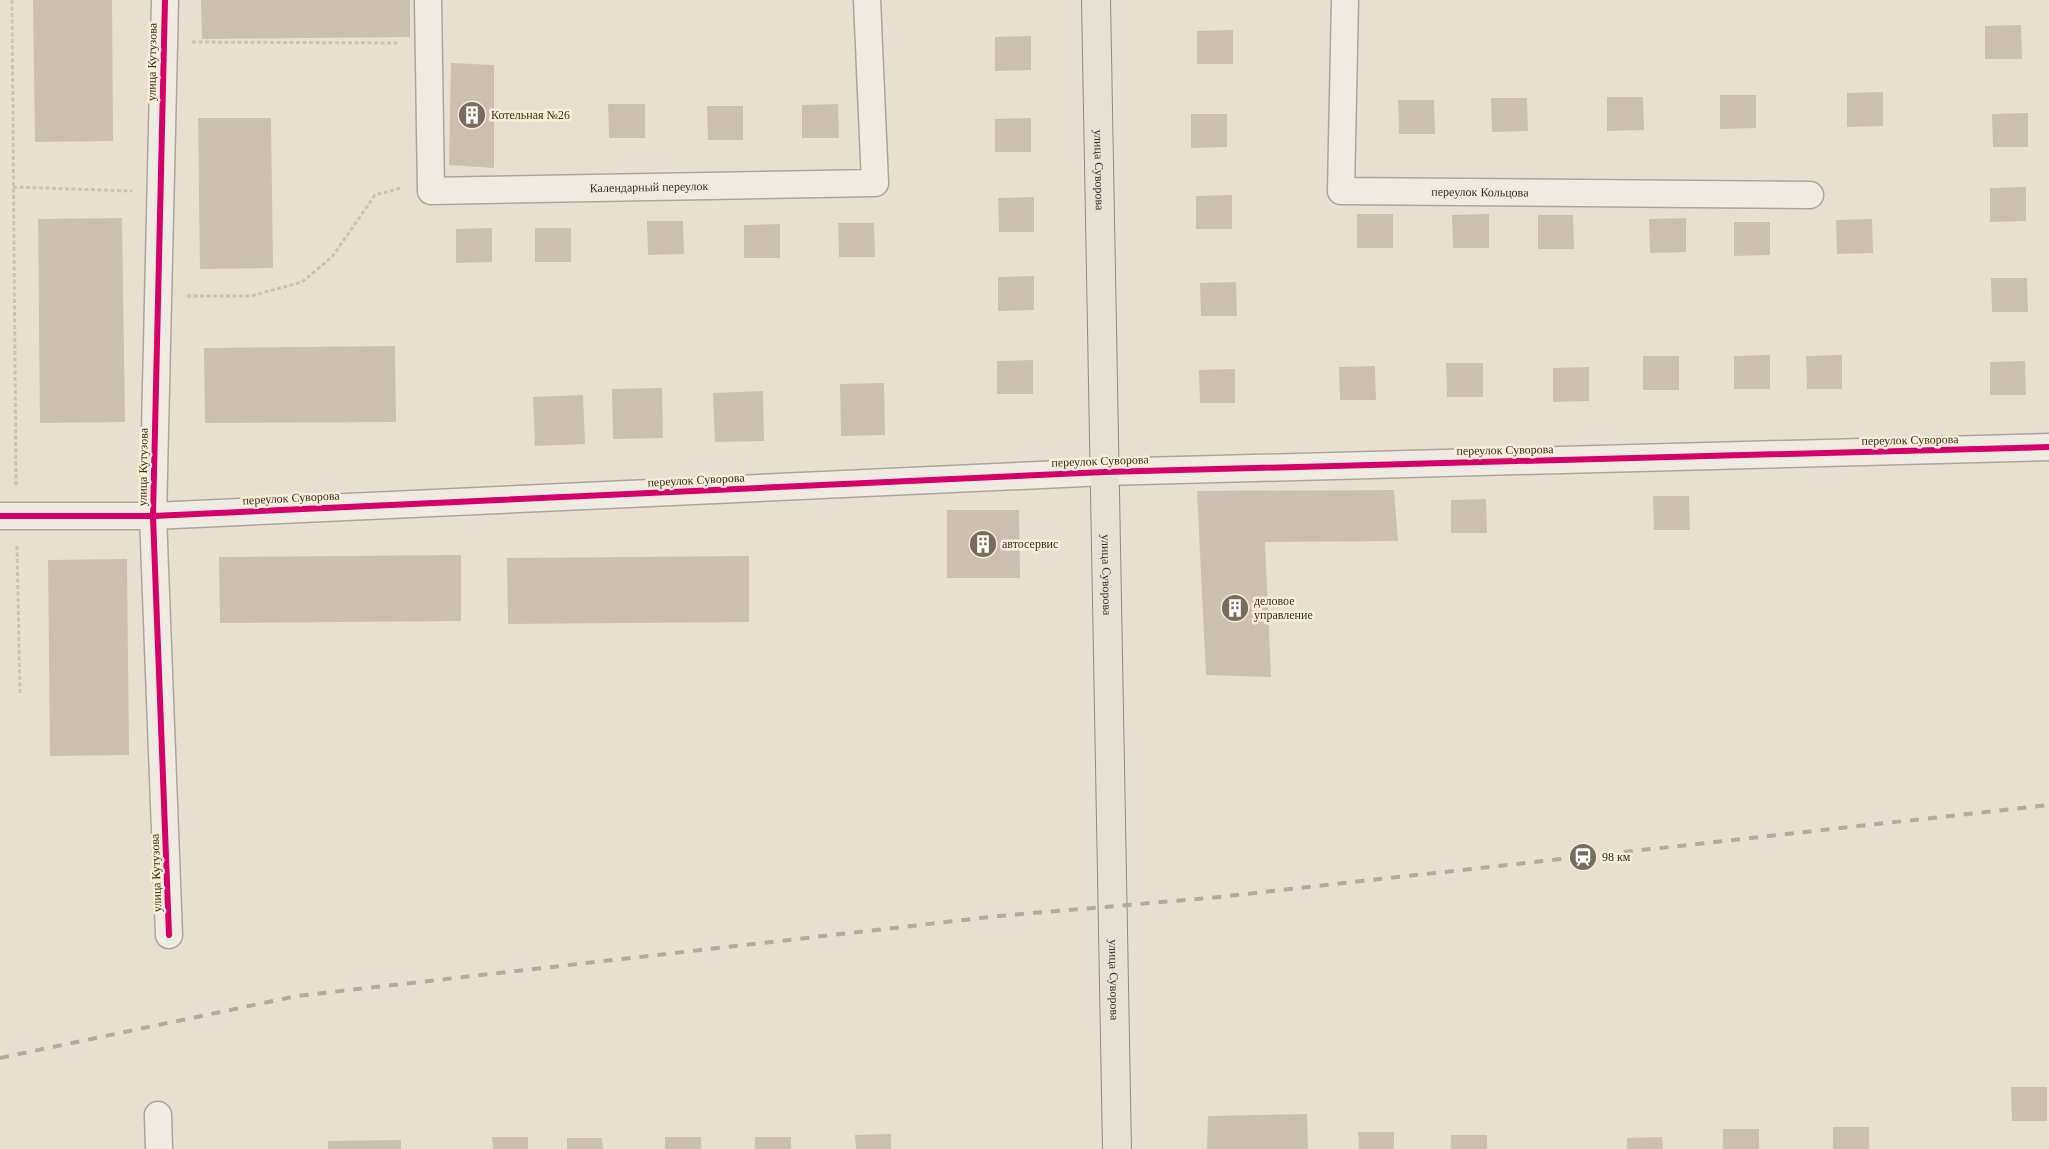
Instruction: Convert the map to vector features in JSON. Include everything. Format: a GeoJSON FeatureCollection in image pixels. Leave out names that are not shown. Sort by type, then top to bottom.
{"type":"FeatureCollection","features":[{"type":"Feature","properties":{"kind":"main road","name":"улица Суворова"},"geometry":{"type":"LineString","coordinates":[[1096,0],[1117,1149]]}},
{"type":"Feature","properties":{"kind":"street","name":"улица Кутузова"},"geometry":{"type":"LineString","coordinates":[[165,0],[153,516],[169,935]]}},
{"type":"Feature","properties":{"kind":"street"},"geometry":{"type":"LineString","coordinates":[[428,0],[431,191],[434,191]]}},
{"type":"Feature","properties":{"kind":"street","name":"Календарный переулок"},"geometry":{"type":"LineString","coordinates":[[434,191],[875,183],[867,0]]}},
{"type":"Feature","properties":{"kind":"street","name":"переулок Кольцова"},"geometry":{"type":"LineString","coordinates":[[1345,0],[1341,191],[1810,195]]}},
{"type":"Feature","properties":{"kind":"street","name":"переулок Суворова"},"geometry":{"type":"LineString","coordinates":[[8,516],[153,516],[1105,472],[2049,447]]}},
{"type":"Feature","properties":{"kind":"street"},"geometry":{"type":"LineString","coordinates":[[158,1115],[159,1149]]}},
{"type":"Feature","properties":{"kind":"path"},"geometry":{"type":"LineString","coordinates":[[12,0],[13,187],[8,516],[20,694]]}},
{"type":"Feature","properties":{"kind":"path"},"geometry":{"type":"LineString","coordinates":[[164,42],[429,44]]}},
{"type":"Feature","properties":{"kind":"path"},"geometry":{"type":"LineString","coordinates":[[13,187],[160,192]]}},
{"type":"Feature","properties":{"kind":"path"},"geometry":{"type":"LineString","coordinates":[[158,296],[251,296],[302,282],[332,257],[375,195],[399,187],[434,191]]}},
{"type":"Feature","properties":{"kind":"building"},"geometry":{"type":"Polygon","coordinates":[[[33,0],[112,0],[113,141],[35,142],[33,0]]]}},
{"type":"Feature","properties":{"kind":"building"},"geometry":{"type":"Polygon","coordinates":[[[201,0],[410,0],[410,37],[202,39],[201,0]]]}},
{"type":"Feature","properties":{"kind":"building"},"geometry":{"type":"Polygon","coordinates":[[[2021,25],[2022,59],[1985,59],[1985,26],[2021,25]]]}},
{"type":"Feature","properties":{"kind":"building"},"geometry":{"type":"Polygon","coordinates":[[[1233,30],[1233,64],[1197,64],[1197,31],[1233,30]]]}},
{"type":"Feature","properties":{"kind":"building"},"geometry":{"type":"Polygon","coordinates":[[[1031,36],[1031,70],[995,71],[995,37],[1031,36]]]}},
{"type":"Feature","properties":{"kind":"building","name":"Котельная №26"},"geometry":{"type":"Polygon","coordinates":[[[451,63],[494,65],[494,168],[449,165],[451,63]]]}},
{"type":"Feature","properties":{"kind":"building"},"geometry":{"type":"Polygon","coordinates":[[[1883,92],[1883,126],[1847,127],[1847,93],[1883,92]]]}},
{"type":"Feature","properties":{"kind":"building"},"geometry":{"type":"Polygon","coordinates":[[[1720,95],[1756,95],[1756,128],[1720,129],[1720,95]]]}},
{"type":"Feature","properties":{"kind":"building"},"geometry":{"type":"Polygon","coordinates":[[[1607,97],[1643,97],[1644,130],[1607,131],[1607,97]]]}},
{"type":"Feature","properties":{"kind":"building"},"geometry":{"type":"Polygon","coordinates":[[[1491,98],[1527,98],[1528,131],[1492,132],[1491,98]]]}},
{"type":"Feature","properties":{"kind":"building"},"geometry":{"type":"Polygon","coordinates":[[[1398,100],[1434,100],[1435,134],[1399,134],[1398,100]]]}},
{"type":"Feature","properties":{"kind":"building"},"geometry":{"type":"Polygon","coordinates":[[[608,104],[645,104],[645,138],[609,138],[608,104]]]}},
{"type":"Feature","properties":{"kind":"building"},"geometry":{"type":"Polygon","coordinates":[[[838,104],[839,138],[802,138],[802,105],[838,104]]]}},
{"type":"Feature","properties":{"kind":"building"},"geometry":{"type":"Polygon","coordinates":[[[707,106],[743,106],[743,140],[708,140],[707,106]]]}},
{"type":"Feature","properties":{"kind":"building"},"geometry":{"type":"Polygon","coordinates":[[[2028,113],[2028,147],[1993,147],[1992,114],[2028,113]]]}},
{"type":"Feature","properties":{"kind":"building"},"geometry":{"type":"Polygon","coordinates":[[[1191,114],[1227,114],[1227,147],[1191,148],[1191,114]]]}},
{"type":"Feature","properties":{"kind":"building"},"geometry":{"type":"Polygon","coordinates":[[[198,118],[271,118],[273,268],[200,269],[198,118]]]}},
{"type":"Feature","properties":{"kind":"building"},"geometry":{"type":"Polygon","coordinates":[[[1031,118],[1031,152],[995,152],[995,119],[1031,118]]]}},
{"type":"Feature","properties":{"kind":"building"},"geometry":{"type":"Polygon","coordinates":[[[2026,187],[2026,221],[1990,222],[1990,188],[2026,187]]]}},
{"type":"Feature","properties":{"kind":"building"},"geometry":{"type":"Polygon","coordinates":[[[1232,195],[1232,229],[1196,229],[1196,196],[1232,195]]]}},
{"type":"Feature","properties":{"kind":"building"},"geometry":{"type":"Polygon","coordinates":[[[1034,197],[1034,232],[999,232],[998,198],[1034,197]]]}},
{"type":"Feature","properties":{"kind":"building"},"geometry":{"type":"Polygon","coordinates":[[[1357,214],[1393,214],[1393,248],[1357,248],[1357,214]]]}},
{"type":"Feature","properties":{"kind":"building"},"geometry":{"type":"Polygon","coordinates":[[[1489,214],[1489,248],[1453,248],[1452,215],[1489,214]]]}},
{"type":"Feature","properties":{"kind":"building"},"geometry":{"type":"Polygon","coordinates":[[[1538,215],[1573,215],[1574,249],[1538,249],[1538,215]]]}},
{"type":"Feature","properties":{"kind":"building"},"geometry":{"type":"Polygon","coordinates":[[[122,218],[125,422],[40,423],[38,219],[122,218]]]}},
{"type":"Feature","properties":{"kind":"building"},"geometry":{"type":"Polygon","coordinates":[[[1686,218],[1686,252],[1650,253],[1649,219],[1686,218]]]}},
{"type":"Feature","properties":{"kind":"building"},"geometry":{"type":"Polygon","coordinates":[[[1872,219],[1873,253],[1837,254],[1836,220],[1872,219]]]}},
{"type":"Feature","properties":{"kind":"building"},"geometry":{"type":"Polygon","coordinates":[[[647,221],[683,221],[684,254],[648,255],[647,221]]]}},
{"type":"Feature","properties":{"kind":"building"},"geometry":{"type":"Polygon","coordinates":[[[1734,222],[1770,222],[1770,255],[1734,256],[1734,222]]]}},
{"type":"Feature","properties":{"kind":"building"},"geometry":{"type":"Polygon","coordinates":[[[838,223],[874,223],[875,257],[839,257],[838,223]]]}},
{"type":"Feature","properties":{"kind":"building"},"geometry":{"type":"Polygon","coordinates":[[[780,224],[780,258],[744,258],[744,225],[780,224]]]}},
{"type":"Feature","properties":{"kind":"building"},"geometry":{"type":"Polygon","coordinates":[[[492,228],[492,262],[456,263],[456,229],[492,228]]]}},
{"type":"Feature","properties":{"kind":"building"},"geometry":{"type":"Polygon","coordinates":[[[535,228],[571,228],[571,262],[535,262],[535,228]]]}},
{"type":"Feature","properties":{"kind":"building"},"geometry":{"type":"Polygon","coordinates":[[[1034,276],[1034,310],[998,311],[998,277],[1034,276]]]}},
{"type":"Feature","properties":{"kind":"building"},"geometry":{"type":"Polygon","coordinates":[[[1991,278],[2027,278],[2028,312],[1992,312],[1991,278]]]}},
{"type":"Feature","properties":{"kind":"building"},"geometry":{"type":"Polygon","coordinates":[[[1236,282],[1237,316],[1201,316],[1200,283],[1236,282]]]}},
{"type":"Feature","properties":{"kind":"building"},"geometry":{"type":"Polygon","coordinates":[[[395,346],[396,422],[205,423],[204,348],[395,346]]]}},
{"type":"Feature","properties":{"kind":"building"},"geometry":{"type":"Polygon","coordinates":[[[1770,355],[1770,389],[1734,389],[1734,356],[1770,355]]]}},
{"type":"Feature","properties":{"kind":"building"},"geometry":{"type":"Polygon","coordinates":[[[1842,355],[1842,389],[1807,389],[1806,356],[1842,355]]]}},
{"type":"Feature","properties":{"kind":"building"},"geometry":{"type":"Polygon","coordinates":[[[1643,356],[1679,356],[1679,390],[1643,390],[1643,356]]]}},
{"type":"Feature","properties":{"kind":"building"},"geometry":{"type":"Polygon","coordinates":[[[1033,360],[1033,394],[997,394],[997,361],[1033,360]]]}},
{"type":"Feature","properties":{"kind":"building"},"geometry":{"type":"Polygon","coordinates":[[[2025,361],[2026,395],[1990,395],[1990,362],[2025,361]]]}},
{"type":"Feature","properties":{"kind":"building"},"geometry":{"type":"Polygon","coordinates":[[[1446,363],[1483,363],[1483,397],[1447,397],[1446,363]]]}},
{"type":"Feature","properties":{"kind":"building"},"geometry":{"type":"Polygon","coordinates":[[[1375,366],[1376,400],[1340,400],[1339,367],[1375,366]]]}},
{"type":"Feature","properties":{"kind":"building"},"geometry":{"type":"Polygon","coordinates":[[[1589,367],[1589,401],[1553,402],[1553,368],[1589,367]]]}},
{"type":"Feature","properties":{"kind":"building"},"geometry":{"type":"Polygon","coordinates":[[[1235,369],[1235,403],[1200,403],[1199,370],[1235,369]]]}},
{"type":"Feature","properties":{"kind":"building"},"geometry":{"type":"Polygon","coordinates":[[[884,383],[885,435],[841,436],[840,384],[884,383]]]}},
{"type":"Feature","properties":{"kind":"building"},"geometry":{"type":"Polygon","coordinates":[[[662,388],[663,438],[613,439],[612,389],[662,388]]]}},
{"type":"Feature","properties":{"kind":"building"},"geometry":{"type":"Polygon","coordinates":[[[763,391],[764,441],[715,442],[713,393],[763,391]]]}},
{"type":"Feature","properties":{"kind":"building"},"geometry":{"type":"Polygon","coordinates":[[[583,395],[585,444],[535,446],[533,397],[583,395]]]}},
{"type":"Feature","properties":{"kind":"building","name":"деловое управление"},"geometry":{"type":"Polygon","coordinates":[[[1394,490],[1398,541],[1265,542],[1271,677],[1206,675],[1197,491],[1394,490]]]}},
{"type":"Feature","properties":{"kind":"building"},"geometry":{"type":"Polygon","coordinates":[[[1653,496],[1689,496],[1690,530],[1654,530],[1653,496]]]}},
{"type":"Feature","properties":{"kind":"building"},"geometry":{"type":"Polygon","coordinates":[[[1486,499],[1487,533],[1451,533],[1451,500],[1486,499]]]}},
{"type":"Feature","properties":{"kind":"building","name":"автосервис"},"geometry":{"type":"Polygon","coordinates":[[[947,510],[1019,510],[1020,578],[947,578],[947,510]]]}},
{"type":"Feature","properties":{"kind":"building"},"geometry":{"type":"Polygon","coordinates":[[[461,555],[461,621],[220,623],[219,557],[461,555]]]}},
{"type":"Feature","properties":{"kind":"building"},"geometry":{"type":"Polygon","coordinates":[[[749,556],[749,622],[508,624],[507,558],[749,556]]]}},
{"type":"Feature","properties":{"kind":"building"},"geometry":{"type":"Polygon","coordinates":[[[127,559],[129,755],[50,756],[48,560],[127,559]]]}},
{"type":"Feature","properties":{"kind":"building"},"geometry":{"type":"Polygon","coordinates":[[[2011,1087],[2047,1087],[2047,1121],[2012,1121],[2011,1087]]]}},
{"type":"Feature","properties":{"kind":"building"},"geometry":{"type":"Polygon","coordinates":[[[1307,1114],[1308,1149],[1207,1149],[1208,1116],[1307,1114]]]}},
{"type":"Feature","properties":{"kind":"building"},"geometry":{"type":"Polygon","coordinates":[[[1833,1127],[1869,1127],[1869,1149],[1833,1149],[1833,1127]]]}},
{"type":"Feature","properties":{"kind":"building"},"geometry":{"type":"Polygon","coordinates":[[[1723,1129],[1759,1129],[1759,1149],[1723,1149],[1723,1129]]]}},
{"type":"Feature","properties":{"kind":"building"},"geometry":{"type":"Polygon","coordinates":[[[1358,1132],[1394,1132],[1394,1149],[1359,1149],[1358,1132]]]}},
{"type":"Feature","properties":{"kind":"building"},"geometry":{"type":"Polygon","coordinates":[[[891,1134],[891,1149],[856,1149],[855,1135],[891,1134]]]}},
{"type":"Feature","properties":{"kind":"building"},"geometry":{"type":"Polygon","coordinates":[[[1451,1135],[1487,1135],[1487,1149],[1451,1149],[1451,1135]]]}},
{"type":"Feature","properties":{"kind":"building"},"geometry":{"type":"Polygon","coordinates":[[[492,1137],[528,1137],[528,1149],[493,1149],[492,1137]]]}},
{"type":"Feature","properties":{"kind":"building"},"geometry":{"type":"Polygon","coordinates":[[[665,1137],[701,1137],[701,1149],[665,1149],[665,1137]]]}},
{"type":"Feature","properties":{"kind":"building"},"geometry":{"type":"Polygon","coordinates":[[[755,1137],[791,1137],[791,1149],[755,1149],[755,1137]]]}},
{"type":"Feature","properties":{"kind":"building"},"geometry":{"type":"Polygon","coordinates":[[[1662,1137],[1663,1149],[1627,1149],[1627,1138],[1662,1137]]]}},
{"type":"Feature","properties":{"kind":"building"},"geometry":{"type":"Polygon","coordinates":[[[567,1138],[602,1138],[603,1149],[567,1149],[567,1138]]]}},
{"type":"Feature","properties":{"kind":"building"},"geometry":{"type":"Polygon","coordinates":[[[401,1140],[401,1149],[328,1149],[328,1141],[401,1140]]]}},
{"type":"Feature","properties":{"kind":"railway"},"geometry":{"type":"LineString","coordinates":[[0,1058],[297,996],[999,916],[1209,898],[2049,805]]}},
{"type":"Feature","properties":{"kind":"cycle path"},"geometry":{"type":"LineString","coordinates":[[165,0],[153,516],[169,935]]}},
{"type":"Feature","properties":{"kind":"cycle path"},"geometry":{"type":"LineString","coordinates":[[0,516],[153,516],[1105,472],[2049,447]]}},
{"type":"Feature","properties":{"kind":"place","name":"Котельная №26"},"geometry":{"type":"Point","coordinates":[472,115]}},
{"type":"Feature","properties":{"kind":"place","name":"автосервис"},"geometry":{"type":"Point","coordinates":[983,544]}},
{"type":"Feature","properties":{"kind":"place","name":"деловое управление"},"geometry":{"type":"Point","coordinates":[1235,608]}},
{"type":"Feature","properties":{"kind":"place","name":"98 км"},"geometry":{"type":"Point","coordinates":[1583,857]}}]}
